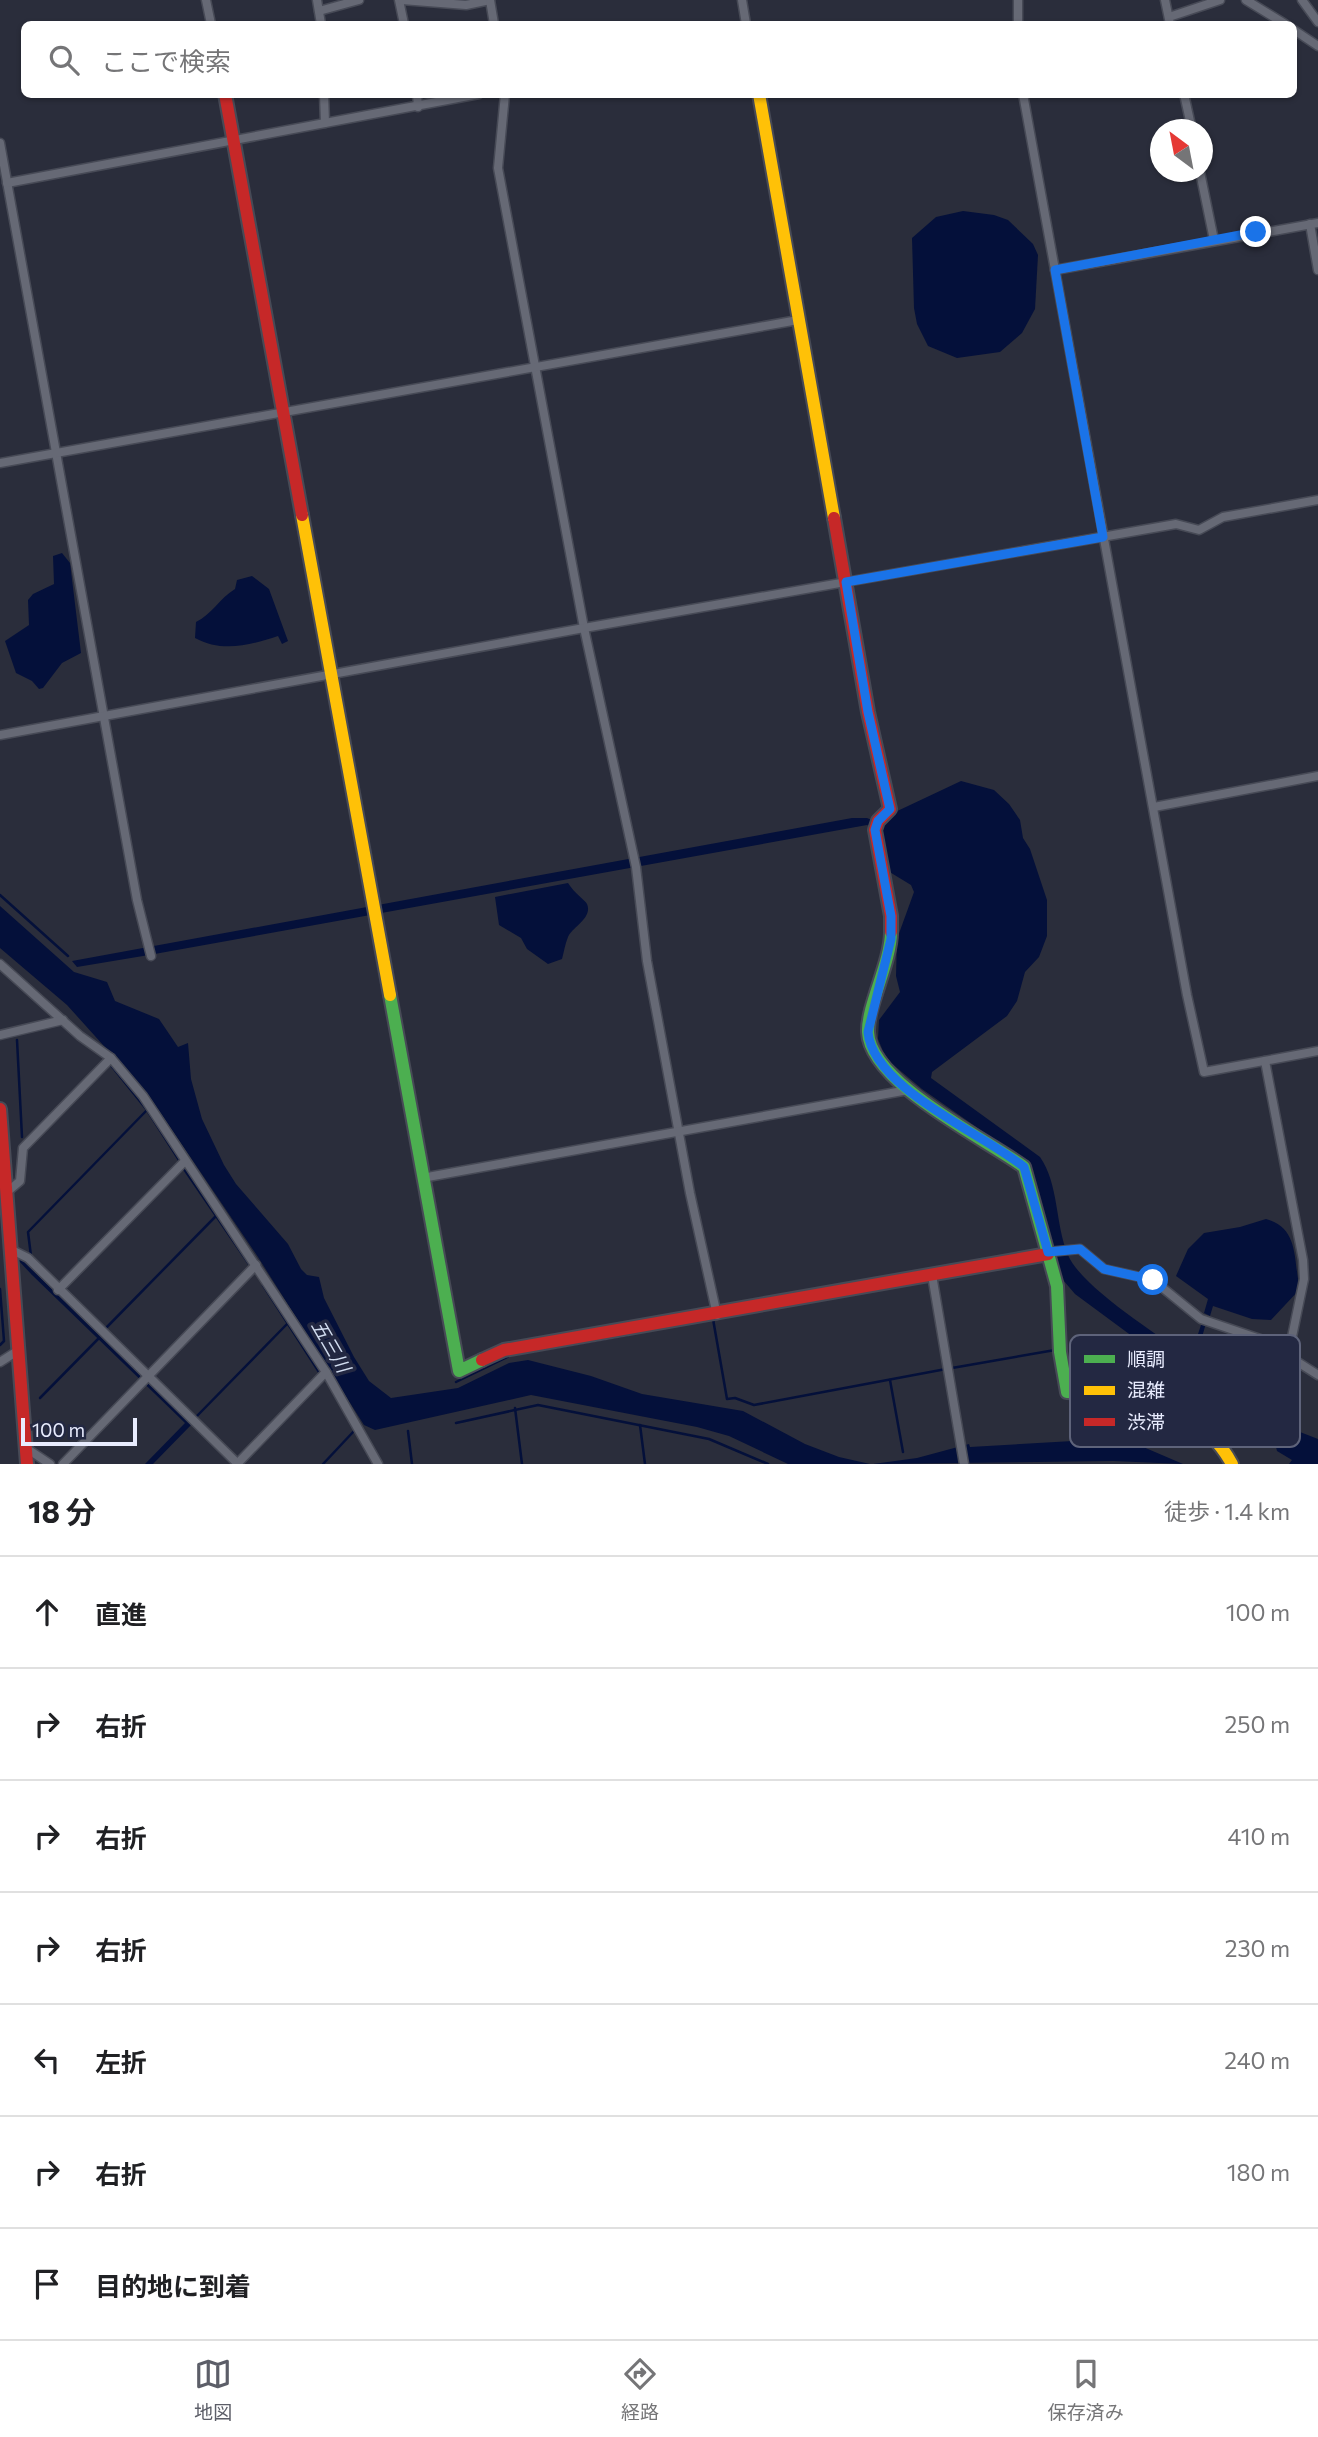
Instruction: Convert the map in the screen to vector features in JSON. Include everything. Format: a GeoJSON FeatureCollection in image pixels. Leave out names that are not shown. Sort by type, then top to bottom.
{"type":"FeatureCollection","features":[{"type":"Feature","properties":{"kind":"main road"},"geometry":{"type":"LineString","coordinates":[[226,98],[459,1371],[504,1350],[717,1315],[1048,1253]]}},
{"type":"Feature","properties":{"kind":"main road"},"geometry":{"type":"LineString","coordinates":[[760,98],[868,712],[890,809],[876,826],[891,916],[891,939],[868,1032],[869,1044],[908,1090],[1024,1167],[1057,1286],[1060,1352],[1067,1392],[1070,1392]]}},
{"type":"Feature","properties":{"kind":"main road"},"geometry":{"type":"LineString","coordinates":[[0,1109],[7,1192],[5,1229],[12,1250],[27,1464]]}},
{"type":"Feature","properties":{"kind":"main road"},"geometry":{"type":"LineString","coordinates":[[1224,1447],[1232,1464]]}},
{"type":"Feature","properties":{"kind":"street"},"geometry":{"type":"LineString","coordinates":[[206,0],[210,21]]}},
{"type":"Feature","properties":{"kind":"street"},"geometry":{"type":"LineString","coordinates":[[317,0],[321,21]]}},
{"type":"Feature","properties":{"kind":"street"},"geometry":{"type":"LineString","coordinates":[[319,11],[359,0]]}},
{"type":"Feature","properties":{"kind":"street"},"geometry":{"type":"LineString","coordinates":[[404,21],[401,0],[466,5],[490,0],[494,21]]}},
{"type":"Feature","properties":{"kind":"street"},"geometry":{"type":"LineString","coordinates":[[742,0],[746,21]]}},
{"type":"Feature","properties":{"kind":"street"},"geometry":{"type":"LineString","coordinates":[[1018,0],[1018,21]]}},
{"type":"Feature","properties":{"kind":"street"},"geometry":{"type":"LineString","coordinates":[[1165,0],[1170,21],[1220,0]]}},
{"type":"Feature","properties":{"kind":"street"},"geometry":{"type":"LineString","coordinates":[[1246,0],[1280,21]]}},
{"type":"Feature","properties":{"kind":"street"},"geometry":{"type":"LineString","coordinates":[[1302,0],[1318,22]]}},
{"type":"Feature","properties":{"kind":"street"},"geometry":{"type":"LineString","coordinates":[[1297,33],[1318,46]]}},
{"type":"Feature","properties":{"kind":"street"},"geometry":{"type":"LineString","coordinates":[[324,98],[326,123]]}},
{"type":"Feature","properties":{"kind":"street"},"geometry":{"type":"LineString","coordinates":[[417,98],[418,107]]}},
{"type":"Feature","properties":{"kind":"street"},"geometry":{"type":"LineString","coordinates":[[8,183],[460,98]]}},
{"type":"Feature","properties":{"kind":"street"},"geometry":{"type":"LineString","coordinates":[[505,98],[498,168],[584,628],[636,867],[647,961],[678,1132],[717,1315]]}},
{"type":"Feature","properties":{"kind":"street"},"geometry":{"type":"LineString","coordinates":[[1024,98],[1204,1072],[1318,1051]]}},
{"type":"Feature","properties":{"kind":"street"},"geometry":{"type":"LineString","coordinates":[[1185,98],[1190,119]]}},
{"type":"Feature","properties":{"kind":"street"},"geometry":{"type":"LineString","coordinates":[[0,143],[137,900],[150,952]]}},
{"type":"Feature","properties":{"kind":"street"},"geometry":{"type":"LineString","coordinates":[[1202,182],[1214,240]]}},
{"type":"Feature","properties":{"kind":"street"},"geometry":{"type":"LineString","coordinates":[[1055,270],[1314,223],[1318,270]]}},
{"type":"Feature","properties":{"kind":"street"},"geometry":{"type":"LineString","coordinates":[[0,463],[799,320]]}},
{"type":"Feature","properties":{"kind":"street"},"geometry":{"type":"LineString","coordinates":[[0,735],[104,714],[1176,524],[1199,530],[1223,517],[1318,500]]}},
{"type":"Feature","properties":{"kind":"street"},"geometry":{"type":"LineString","coordinates":[[1154,807],[1318,776]]}},
{"type":"Feature","properties":{"kind":"street"},"geometry":{"type":"LineString","coordinates":[[0,964],[111,1058],[143,1096],[326,1372],[378,1464]]}},
{"type":"Feature","properties":{"kind":"street"},"geometry":{"type":"LineString","coordinates":[[0,1035],[64,1020]]}},
{"type":"Feature","properties":{"kind":"street"},"geometry":{"type":"LineString","coordinates":[[7,1192],[20,1181],[23,1149],[111,1058]]}},
{"type":"Feature","properties":{"kind":"street"},"geometry":{"type":"LineString","coordinates":[[1265,1061],[1303,1259],[1304,1279],[1293,1335]]}},
{"type":"Feature","properties":{"kind":"street"},"geometry":{"type":"LineString","coordinates":[[422,1178],[908,1090]]}},
{"type":"Feature","properties":{"kind":"street"},"geometry":{"type":"LineString","coordinates":[[58,1290],[185,1161]]}},
{"type":"Feature","properties":{"kind":"street"},"geometry":{"type":"LineString","coordinates":[[1048,1253],[1080,1249],[1104,1269],[1153,1280],[1201,1319],[1248,1335]]}},
{"type":"Feature","properties":{"kind":"street"},"geometry":{"type":"LineString","coordinates":[[12,1250],[28,1258],[145,1379],[237,1464],[326,1372]]}},
{"type":"Feature","properties":{"kind":"street"},"geometry":{"type":"LineString","coordinates":[[63,1464],[256,1265]]}},
{"type":"Feature","properties":{"kind":"street"},"geometry":{"type":"LineString","coordinates":[[932,1275],[964,1464]]}},
{"type":"Feature","properties":{"kind":"street"},"geometry":{"type":"LineString","coordinates":[[0,1362],[19,1350]]}},
{"type":"Feature","properties":{"kind":"street"},"geometry":{"type":"LineString","coordinates":[[1300,1363],[1318,1375]]}},
{"type":"Feature","properties":{"kind":"street"},"geometry":{"type":"LineString","coordinates":[[26,1448],[50,1464]]}},
{"type":"Feature","properties":{"kind":"water"},"geometry":{"type":"Polygon","coordinates":[[[963,211],[994,215],[1008,220],[1033,244],[1038,255],[1035,309],[1022,333],[1000,352],[957,358],[928,346],[917,324],[912,238],[936,217],[963,211]]]}},
{"type":"Feature","properties":{"kind":"water"},"geometry":{"type":"Polygon","coordinates":[[[62,553],[70,563],[81,653],[62,663],[43,688],[39,689],[32,681],[16,673],[5,641],[29,625],[28,600],[33,594],[54,584],[53,556],[62,553]]]}},
{"type":"Feature","properties":{"kind":"water"},"geometry":{"type":"Polygon","coordinates":[[[252,576],[269,589],[288,641],[282,644],[278,636],[247,645],[226,646],[205,643],[195,638],[196,622],[235,589],[237,580],[252,576]]]}},
{"type":"Feature","properties":{"kind":"water"},"geometry":{"type":"Polygon","coordinates":[[[961,781],[994,790],[1009,804],[1020,820],[1023,838],[1030,849],[1047,900],[1047,936],[1039,957],[1025,972],[1017,1001],[1007,1016],[932,1072],[931,1078],[1040,1157],[1051,1179],[1064,1243],[1076,1268],[1104,1296],[1158,1335],[1131,1335],[1075,1294],[1058,1274],[1019,1157],[922,1089],[890,1062],[883,1051],[878,1039],[879,1020],[900,992],[896,976],[897,939],[914,892],[911,885],[888,871],[880,831],[867,825],[149,955],[77,967],[72,961],[852,818],[867,818],[881,824],[891,814],[961,781]]]}},
{"type":"Feature","properties":{"kind":"water"},"geometry":{"type":"Polygon","coordinates":[[[568,883],[587,904],[587,914],[570,933],[562,959],[548,964],[527,949],[521,938],[499,925],[495,897],[568,883]]]}},
{"type":"Feature","properties":{"kind":"water","name":"五三川"},"geometry":{"type":"Polygon","coordinates":[[[0,906],[74,972],[107,982],[115,1001],[159,1019],[178,1047],[188,1043],[191,1079],[202,1119],[224,1165],[236,1184],[288,1244],[301,1269],[307,1275],[319,1277],[324,1298],[354,1357],[369,1381],[391,1398],[458,1388],[509,1363],[528,1360],[591,1376],[642,1394],[743,1411],[805,1444],[839,1457],[870,1464],[788,1464],[729,1436],[697,1427],[531,1395],[375,1430],[364,1425],[258,1257],[149,1096],[67,1005],[0,948],[0,906]]]}},
{"type":"Feature","properties":{"kind":"water"},"geometry":{"type":"Polygon","coordinates":[[[1266,1219],[1277,1223],[1290,1238],[1300,1289],[1271,1320],[1252,1319],[1213,1306],[1210,1316],[1204,1313],[1208,1299],[1176,1276],[1188,1249],[1204,1233],[1266,1219]]]}},
{"type":"Feature","properties":{"kind":"water"},"geometry":{"type":"Polygon","coordinates":[[[19,1257],[192,1424],[153,1464],[145,1464],[185,1423],[32,1275],[18,1260],[19,1257]]]}},
{"type":"Feature","properties":{"kind":"water"},"geometry":{"type":"Polygon","coordinates":[[[1206,1323],[1203,1335],[1198,1335],[1201,1325],[1206,1323]]]}},
{"type":"Feature","properties":{"kind":"water"},"geometry":{"type":"Polygon","coordinates":[[[1300,1432],[1318,1439],[1318,1464],[1289,1464],[1292,1460],[1277,1451],[1276,1447],[1300,1447],[1300,1432]]]}},
{"type":"Feature","properties":{"kind":"water"},"geometry":{"type":"Polygon","coordinates":[[[1070,1441],[1070,1447],[1143,1447],[1183,1464],[1113,1461],[873,1464],[917,1458],[969,1444],[970,1447],[1070,1441]]]}},
{"type":"Feature","properties":{"kind":"waterway"},"geometry":{"type":"LineString","coordinates":[[0,895],[68,956]]}},
{"type":"Feature","properties":{"kind":"waterway"},"geometry":{"type":"LineString","coordinates":[[17,1040],[22,1137]]}},
{"type":"Feature","properties":{"kind":"waterway"},"geometry":{"type":"LineString","coordinates":[[110,1064],[147,1110],[179,1160]]}},
{"type":"Feature","properties":{"kind":"waterway"},"geometry":{"type":"LineString","coordinates":[[31,1256],[28,1232],[147,1110]]}},
{"type":"Feature","properties":{"kind":"waterway"},"geometry":{"type":"LineString","coordinates":[[184,1169],[249,1264]]}},
{"type":"Feature","properties":{"kind":"waterway"},"geometry":{"type":"LineString","coordinates":[[104,1330],[216,1216]]}},
{"type":"Feature","properties":{"kind":"waterway"},"geometry":{"type":"LineString","coordinates":[[263,1285],[319,1372]]}},
{"type":"Feature","properties":{"kind":"waterway"},"geometry":{"type":"LineString","coordinates":[[0,1289],[4,1341],[0,1345]]}},
{"type":"Feature","properties":{"kind":"waterway"},"geometry":{"type":"LineString","coordinates":[[713,1319],[727,1399],[735,1398],[754,1405],[946,1369]]}},
{"type":"Feature","properties":{"kind":"waterway"},"geometry":{"type":"LineString","coordinates":[[195,1418],[288,1323]]}},
{"type":"Feature","properties":{"kind":"waterway"},"geometry":{"type":"LineString","coordinates":[[456,1382],[511,1355],[627,1335]]}},
{"type":"Feature","properties":{"kind":"waterway"},"geometry":{"type":"LineString","coordinates":[[40,1398],[99,1338]]}},
{"type":"Feature","properties":{"kind":"waterway"},"geometry":{"type":"LineString","coordinates":[[952,1368],[1055,1350]]}},
{"type":"Feature","properties":{"kind":"waterway"},"geometry":{"type":"LineString","coordinates":[[890,1380],[903,1452]]}},
{"type":"Feature","properties":{"kind":"waterway"},"geometry":{"type":"LineString","coordinates":[[456,1423],[538,1405],[709,1439],[768,1464]]}},
{"type":"Feature","properties":{"kind":"waterway"},"geometry":{"type":"LineString","coordinates":[[515,1408],[522,1464]]}},
{"type":"Feature","properties":{"kind":"waterway"},"geometry":{"type":"LineString","coordinates":[[640,1425],[645,1464]]}},
{"type":"Feature","properties":{"kind":"waterway"},"geometry":{"type":"LineString","coordinates":[[323,1464],[354,1431]]}},
{"type":"Feature","properties":{"kind":"waterway"},"geometry":{"type":"LineString","coordinates":[[408,1431],[412,1464]]}},
{"type":"Feature","properties":{"kind":"traffic: fast"},"geometry":{"type":"LineString","coordinates":[[891,932],[887,957],[869,1021],[868,1032],[874,1051],[888,1071],[908,1090],[1024,1167],[1057,1286],[1060,1352],[1067,1392],[1070,1392]]}},
{"type":"Feature","properties":{"kind":"traffic: fast"},"geometry":{"type":"LineString","coordinates":[[390,995],[459,1371],[482,1360]]}},
{"type":"Feature","properties":{"kind":"traffic: slow"},"geometry":{"type":"LineString","coordinates":[[760,98],[834,518]]}},
{"type":"Feature","properties":{"kind":"traffic: slow"},"geometry":{"type":"LineString","coordinates":[[302,515],[390,995]]}},
{"type":"Feature","properties":{"kind":"traffic: slow"},"geometry":{"type":"LineString","coordinates":[[1220,1447],[1232,1464]]}},
{"type":"Feature","properties":{"kind":"traffic: jam"},"geometry":{"type":"LineString","coordinates":[[226,98],[302,515]]}},
{"type":"Feature","properties":{"kind":"traffic: jam"},"geometry":{"type":"LineString","coordinates":[[834,518],[868,712],[890,809],[878,821],[875,830],[891,916],[891,932]]}},
{"type":"Feature","properties":{"kind":"traffic: jam"},"geometry":{"type":"LineString","coordinates":[[0,1109],[27,1464]]}},
{"type":"Feature","properties":{"kind":"traffic: jam"},"geometry":{"type":"LineString","coordinates":[[482,1360],[504,1350],[1048,1254]]}},
{"type":"Feature","properties":{"kind":"route"},"geometry":{"type":"LineString","coordinates":[[1153,1280],[1104,1269],[1092,1262],[1080,1249],[1048,1252],[1024,1167],[942,1115],[903,1086],[869,1044],[868,1032],[887,965],[891,939],[891,916],[875,830],[878,821],[890,809],[868,712],[846,582],[1103,537],[1055,270],[1064,266],[1256,232]]}}]}
